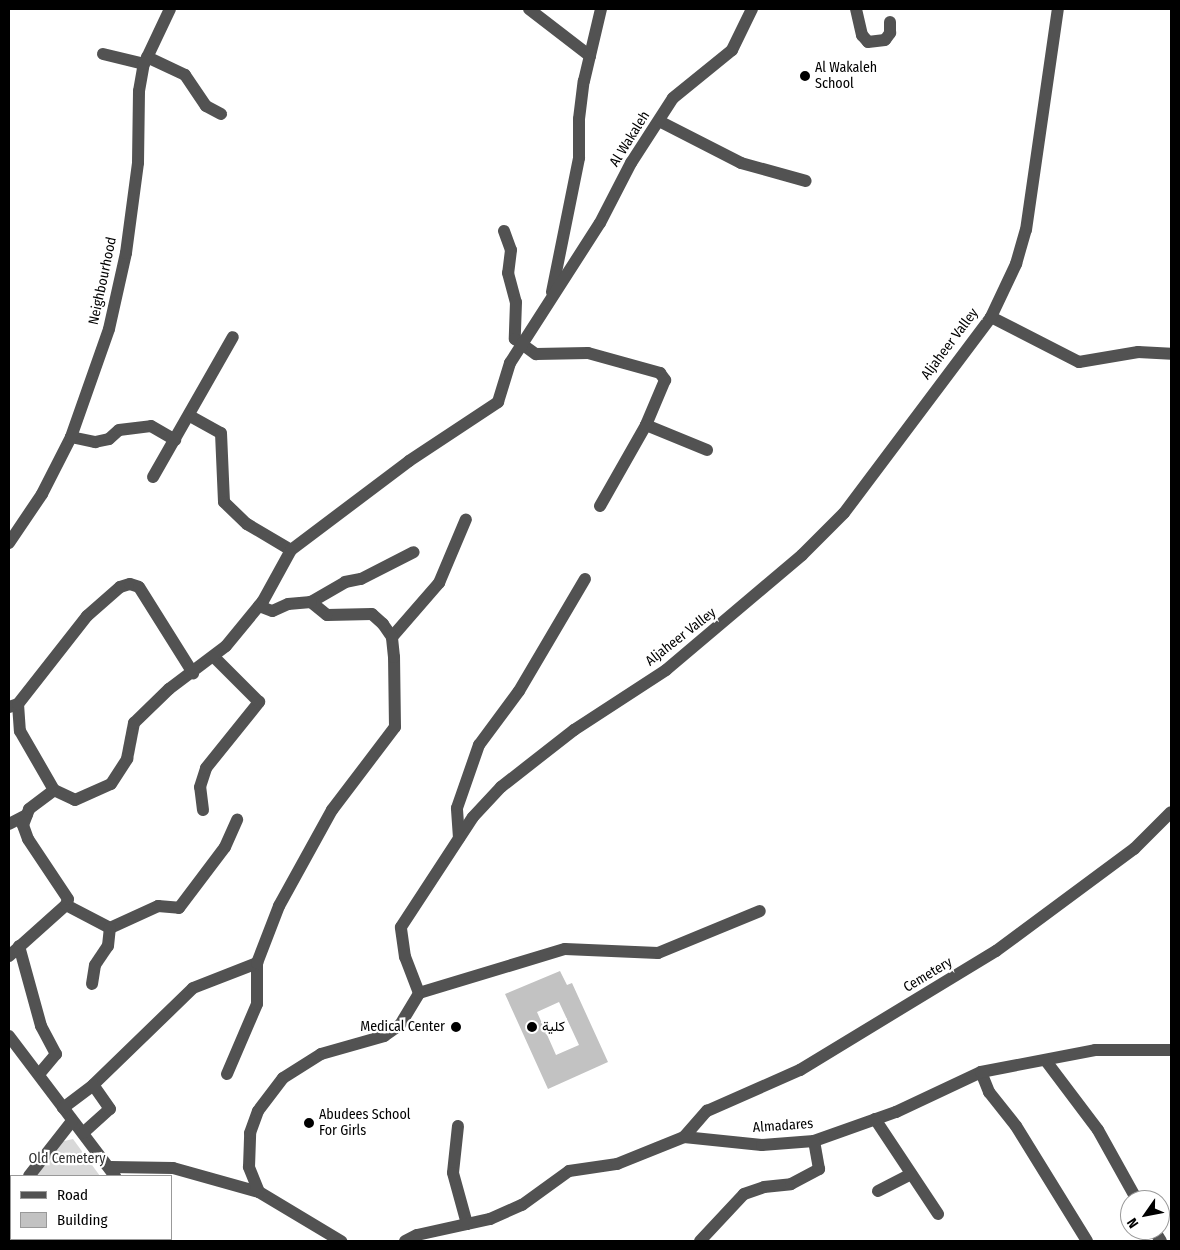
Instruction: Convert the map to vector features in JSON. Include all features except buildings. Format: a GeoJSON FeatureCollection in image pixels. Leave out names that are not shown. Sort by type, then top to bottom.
{"type":"FeatureCollection","features":[{"type":"Feature","properties":{"kind":"street","name":"Neighbourhood"},"geometry":{"type":"LineString","coordinates":[[9,543],[42,494],[71,438],[109,329],[126,253],[138,163],[139,91],[145,60],[170,9]]}},
{"type":"Feature","properties":{"kind":"street"},"geometry":{"type":"LineString","coordinates":[[529,9],[590,56]]}},
{"type":"Feature","properties":{"kind":"street"},"geometry":{"type":"LineString","coordinates":[[551,300],[579,158],[578,118],[601,9]]}},
{"type":"Feature","properties":{"kind":"street","name":"Al Wakaleh"},"geometry":{"type":"LineString","coordinates":[[291,550],[409,461],[498,402],[510,363],[551,300],[658,121],[673,98],[732,50],[752,9]]}},
{"type":"Feature","properties":{"kind":"street"},"geometry":{"type":"LineString","coordinates":[[856,9],[862,36],[868,42],[885,40],[890,33],[890,22]]}},
{"type":"Feature","properties":{"kind":"street","name":"Aljaheer Valley"},"geometry":{"type":"LineString","coordinates":[[419,993],[405,957],[401,927],[459,838],[501,787],[574,730],[666,670],[802,555],[844,513],[991,317],[1016,264],[1026,230],[1058,9]]}},
{"type":"Feature","properties":{"kind":"street"},"geometry":{"type":"LineString","coordinates":[[103,54],[145,60],[185,75],[206,106],[221,114]]}},
{"type":"Feature","properties":{"kind":"street"},"geometry":{"type":"LineString","coordinates":[[658,121],[741,164],[806,181]]}},
{"type":"Feature","properties":{"kind":"street"},"geometry":{"type":"LineString","coordinates":[[504,231],[510,250],[508,273],[516,302],[515,338],[521,346],[536,354],[588,353],[660,373],[665,380],[646,425],[600,506]]}},
{"type":"Feature","properties":{"kind":"street"},"geometry":{"type":"LineString","coordinates":[[991,317],[1079,362],[1138,352],[1171,354]]}},
{"type":"Feature","properties":{"kind":"street"},"geometry":{"type":"LineString","coordinates":[[153,478],[190,416],[233,337]]}},
{"type":"Feature","properties":{"kind":"street"},"geometry":{"type":"LineString","coordinates":[[190,416],[221,433],[224,502],[246,524],[291,550],[259,606],[214,656],[193,673],[169,689],[134,723],[127,759],[111,784],[74,800],[54,790],[20,731],[13,706],[87,616],[120,587],[130,584],[138,588],[193,673]]}},
{"type":"Feature","properties":{"kind":"street"},"geometry":{"type":"LineString","coordinates":[[646,425],[706,450]]}},
{"type":"Feature","properties":{"kind":"street"},"geometry":{"type":"LineString","coordinates":[[71,438],[95,442],[109,439],[119,430],[151,426],[175,440]]}},
{"type":"Feature","properties":{"kind":"street"},"geometry":{"type":"LineString","coordinates":[[392,636],[439,583],[466,519]]}},
{"type":"Feature","properties":{"kind":"street"},"geometry":{"type":"LineString","coordinates":[[259,606],[272,611],[288,604],[311,602],[345,582],[361,579],[414,552]]}},
{"type":"Feature","properties":{"kind":"street"},"geometry":{"type":"LineString","coordinates":[[459,838],[457,808],[479,745],[519,691],[585,579]]}},
{"type":"Feature","properties":{"kind":"street"},"geometry":{"type":"LineString","coordinates":[[227,1074],[257,1004],[257,963],[279,906],[332,810],[395,727],[392,636],[372,614],[327,615],[311,602]]}},
{"type":"Feature","properties":{"kind":"street"},"geometry":{"type":"LineString","coordinates":[[204,810],[200,787],[206,768],[259,702],[214,656]]}},
{"type":"Feature","properties":{"kind":"street"},"geometry":{"type":"LineString","coordinates":[[9,956],[66,905],[68,899],[28,839],[23,825],[29,809],[54,790]]}},
{"type":"Feature","properties":{"kind":"street","name":"Cemetery"},"geometry":{"type":"LineString","coordinates":[[684,1137],[707,1111],[800,1070],[996,951],[1134,849],[1171,812]]}},
{"type":"Feature","properties":{"kind":"street"},"geometry":{"type":"LineString","coordinates":[[9,824],[27,815]]}},
{"type":"Feature","properties":{"kind":"street"},"geometry":{"type":"LineString","coordinates":[[110,928],[158,906],[179,908],[225,847],[237,820]]}},
{"type":"Feature","properties":{"kind":"street"},"geometry":{"type":"LineString","coordinates":[[66,905],[110,928]]}},
{"type":"Feature","properties":{"kind":"street"},"geometry":{"type":"LineString","coordinates":[[259,1192],[249,1167],[250,1133],[258,1111],[283,1078],[321,1054],[384,1036],[400,1025],[419,993],[565,949],[658,953],[760,911]]}},
{"type":"Feature","properties":{"kind":"street"},"geometry":{"type":"LineString","coordinates":[[92,984],[95,965],[108,946],[110,928]]}},
{"type":"Feature","properties":{"kind":"street"},"geometry":{"type":"LineString","coordinates":[[19,946],[41,1026],[56,1054],[39,1074]]}},
{"type":"Feature","properties":{"kind":"street"},"geometry":{"type":"LineString","coordinates":[[64,1108],[93,1085],[193,988],[257,963]]}},
{"type":"Feature","properties":{"kind":"street"},"geometry":{"type":"LineString","coordinates":[[9,1036],[72,1121],[113,1172],[173,1168],[259,1192],[341,1241]]}},
{"type":"Feature","properties":{"kind":"street","name":"Almadares"},"geometry":{"type":"LineString","coordinates":[[405,1241],[467,1224],[522,1205],[569,1171],[617,1164],[684,1137],[762,1145],[814,1141],[875,1120],[981,1072],[1046,1061],[1095,1050],[1171,1050]]}},
{"type":"Feature","properties":{"kind":"street"},"geometry":{"type":"LineString","coordinates":[[1046,1061],[1098,1130],[1132,1190]]}},
{"type":"Feature","properties":{"kind":"street"},"geometry":{"type":"LineString","coordinates":[[981,1072],[989,1092],[1016,1126],[1087,1241]]}},
{"type":"Feature","properties":{"kind":"street"},"geometry":{"type":"LineString","coordinates":[[83,1133],[110,1110],[93,1085]]}},
{"type":"Feature","properties":{"kind":"street"},"geometry":{"type":"LineString","coordinates":[[875,1120],[938,1214]]}},
{"type":"Feature","properties":{"kind":"street"},"geometry":{"type":"LineString","coordinates":[[30,1175],[72,1121]]}},
{"type":"Feature","properties":{"kind":"street"},"geometry":{"type":"LineString","coordinates":[[458,1126],[453,1173],[467,1224]]}},
{"type":"Feature","properties":{"kind":"street"},"geometry":{"type":"LineString","coordinates":[[700,1241],[744,1194],[764,1187],[791,1184],[819,1169],[814,1141]]}},
{"type":"Feature","properties":{"kind":"street"},"geometry":{"type":"LineString","coordinates":[[878,1191],[911,1174]]}},
{"type":"Feature","properties":{"kind":"green space","name":"Old Cemetery"},"geometry":{"type":"Polygon","coordinates":[[[73,1139],[99,1175],[36,1175],[60,1142],[73,1139]]]}},
{"type":"Feature","properties":{"kind":"green space"},"geometry":{"type":"Polygon","coordinates":[[[15,1240],[128,1240],[128,1241],[15,1240]]]}},
{"type":"Feature","properties":{"kind":"place","name":"Al Wakaleh School"},"geometry":{"type":"Point","coordinates":[805,76]}},
{"type":"Feature","properties":{"kind":"place","name":"Medical Center"},"geometry":{"type":"Point","coordinates":[456,1027]}},
{"type":"Feature","properties":{"kind":"place","name":"كلية"},"geometry":{"type":"Point","coordinates":[532,1027]}},
{"type":"Feature","properties":{"kind":"place","name":"Abudees School For Girls"},"geometry":{"type":"Point","coordinates":[309,1123]}}]}
